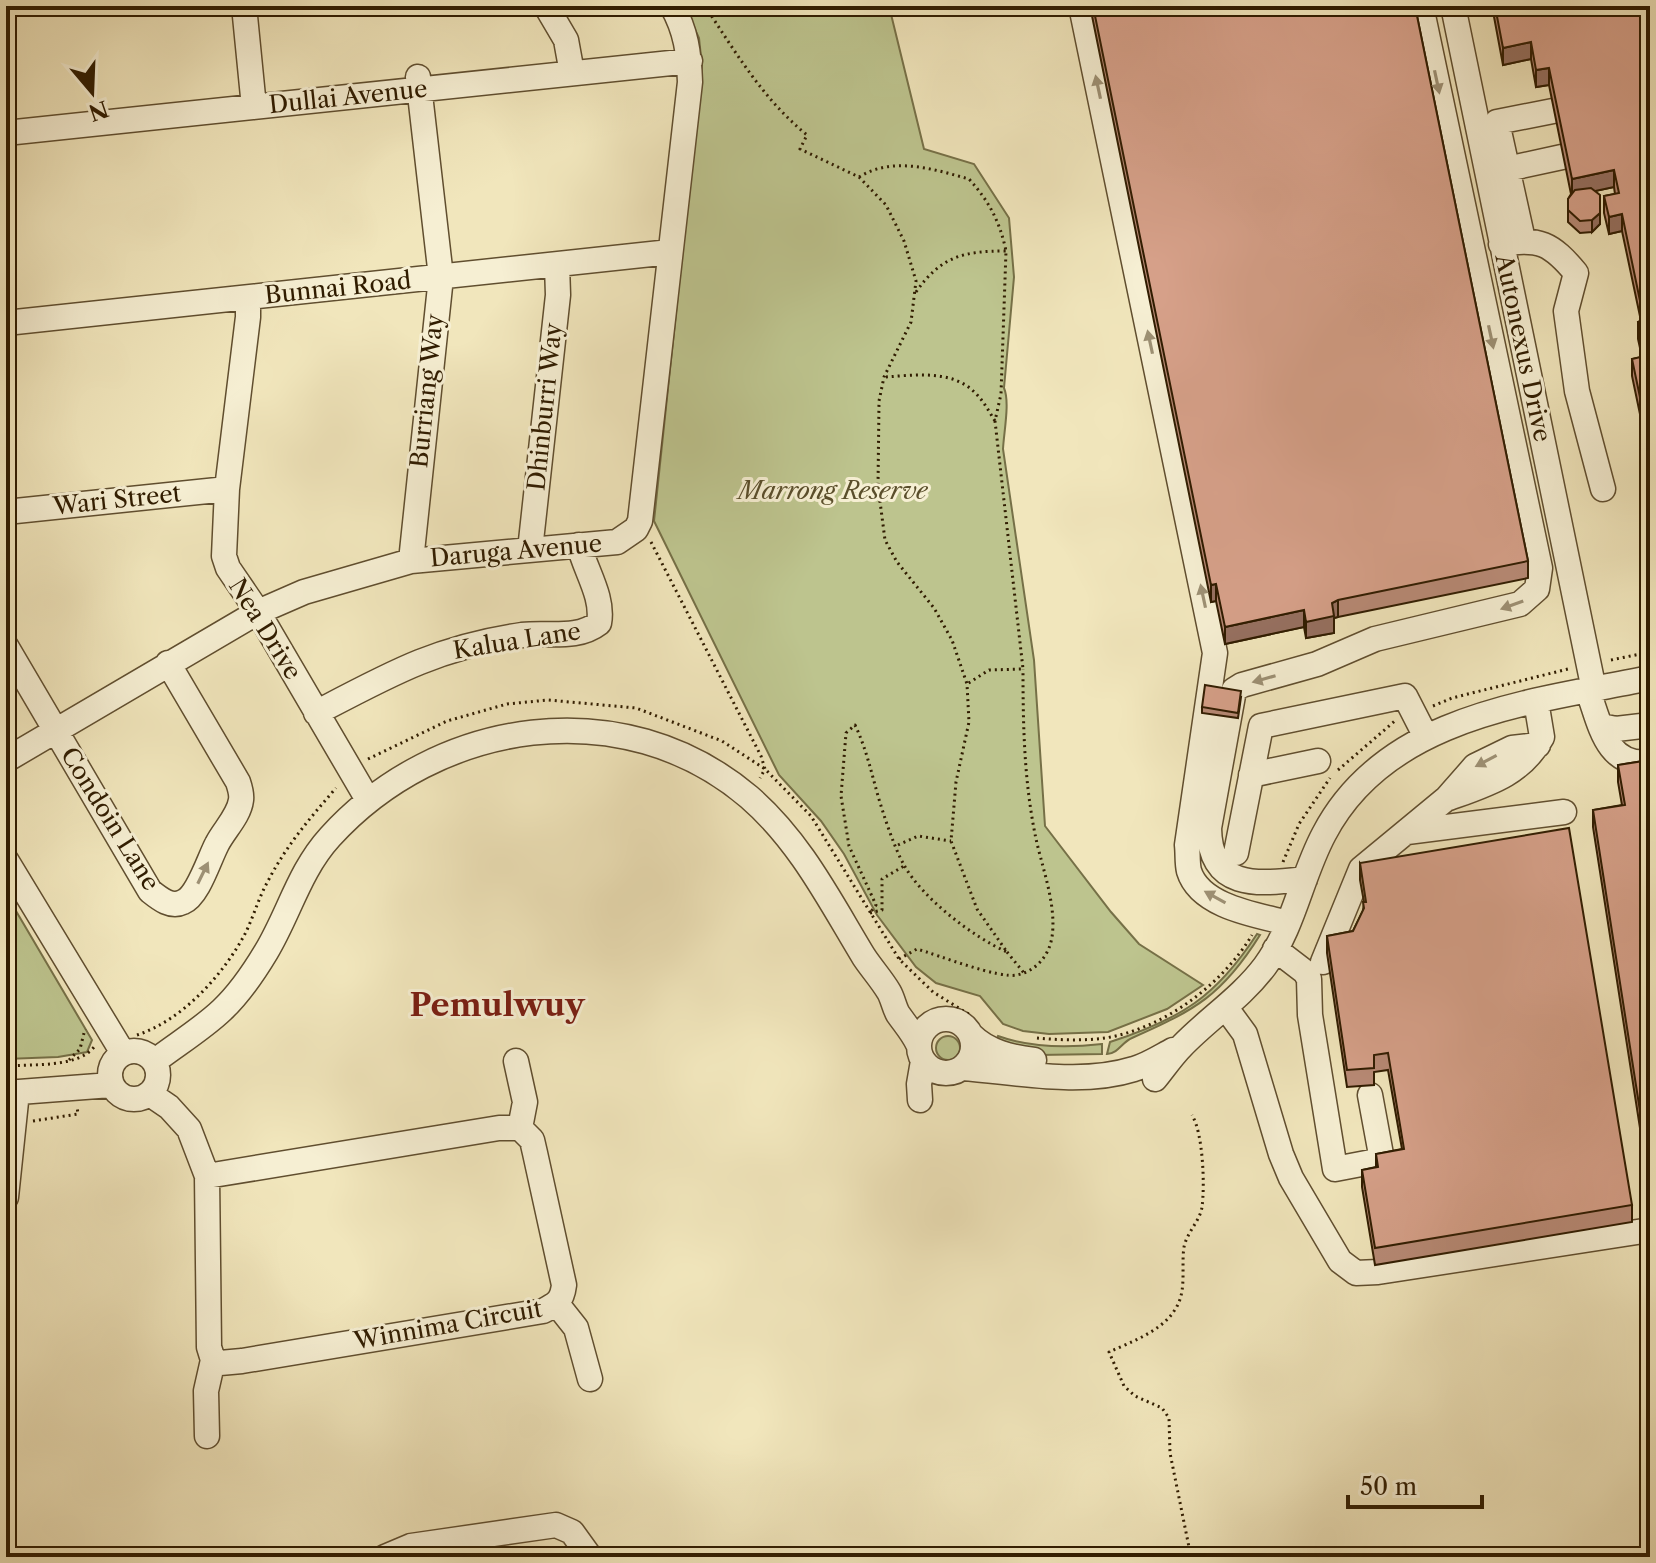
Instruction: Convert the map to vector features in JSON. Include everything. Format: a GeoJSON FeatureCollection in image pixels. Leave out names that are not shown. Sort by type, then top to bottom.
{"type":"FeatureCollection","features":[{"type":"Feature","properties":{"kind":"street"},"geometry":{"type":"LineString","coordinates":[[244,6],[254,100]]}},
{"type":"Feature","properties":{"kind":"street"},"geometry":{"type":"LineString","coordinates":[[546,6],[566,40],[571,66]]}},
{"type":"Feature","properties":{"kind":"street"},"geometry":{"type":"LineString","coordinates":[[640,521],[690,82],[689,54],[682,24],[672,6]]}},
{"type":"Feature","properties":{"kind":"street"},"geometry":{"type":"LineString","coordinates":[[1081,6],[1215,653],[1187,845],[1189,871],[1201,889],[1217,901],[1288,923]]}},
{"type":"Feature","properties":{"kind":"street"},"geometry":{"type":"LineString","coordinates":[[1305,879],[1257,884],[1230,875],[1217,864],[1209,848],[1209,828],[1234,690],[1317,664],[1375,639],[1520,604],[1537,589],[1540,568],[1421,6]]}},
{"type":"Feature","properties":{"kind":"street","name":"Autonexus Drive"},"geometry":{"type":"LineString","coordinates":[[1453,6],[1512,242],[1534,400],[1589,664],[1591,690],[1601,726],[1618,757],[1637,764],[1650,762]]}},
{"type":"Feature","properties":{"kind":"street","name":"Dullai Avenue"},"geometry":{"type":"LineString","coordinates":[[6,120],[254,100],[689,54]]}},
{"type":"Feature","properties":{"kind":"street","name":"Burriang Way"},"geometry":{"type":"LineString","coordinates":[[411,561],[441,277],[419,84]]}},
{"type":"Feature","properties":{"kind":"street","name":"Dullai Avenue"},"geometry":{"type":"LineString","coordinates":[[6,133],[254,100]]}},
{"type":"Feature","properties":{"kind":"street"},"geometry":{"type":"LineString","coordinates":[[1553,111],[1497,122],[1507,169],[1512,242],[1544,243],[1576,273],[1566,311],[1577,391],[1603,489]]}},
{"type":"Feature","properties":{"kind":"street"},"geometry":{"type":"LineString","coordinates":[[1507,169],[1562,157]]}},
{"type":"Feature","properties":{"kind":"street","name":"Bunnai Road"},"geometry":{"type":"LineString","coordinates":[[6,323],[670,252]]}},
{"type":"Feature","properties":{"kind":"street","name":"Dhinburri Way"},"geometry":{"type":"LineString","coordinates":[[530,550],[558,295],[557,265]]}},
{"type":"Feature","properties":{"kind":"street","name":"Nea Drive"},"geometry":{"type":"LineString","coordinates":[[248,298],[227,489],[224,556],[228,568],[258,612],[368,800]]}},
{"type":"Feature","properties":{"kind":"street"},"geometry":{"type":"LineString","coordinates":[[1534,400],[1577,391]]}},
{"type":"Feature","properties":{"kind":"street","name":"Wari Street"},"geometry":{"type":"LineString","coordinates":[[6,512],[227,489]]}},
{"type":"Feature","properties":{"kind":"street","name":"Daruga Avenue"},"geometry":{"type":"LineString","coordinates":[[6,760],[258,612],[304,592],[411,561],[617,542],[636,529],[640,521]]}},
{"type":"Feature","properties":{"kind":"street","name":"Kalua Lane"},"geometry":{"type":"LineString","coordinates":[[316,713],[378,679],[453,649],[499,639],[581,633],[591,629],[599,623],[600,604],[579,545]]}},
{"type":"Feature","properties":{"kind":"street","name":"Condoin Lane"},"geometry":{"type":"LineString","coordinates":[[6,646],[150,891],[167,903],[177,904],[187,901],[238,809],[241,791],[168,663]]}},
{"type":"Feature","properties":{"kind":"street"},"geometry":{"type":"LineString","coordinates":[[1155,1079],[1182,1045],[1226,1008],[1266,965],[1288,923],[1323,834],[1343,804],[1399,751],[1441,729],[1482,715],[1650,678]]}},
{"type":"Feature","properties":{"kind":"street"},"geometry":{"type":"LineString","coordinates":[[1236,853],[1261,726],[1405,696],[1426,737]]}},
{"type":"Feature","properties":{"kind":"street"},"geometry":{"type":"LineString","coordinates":[[1323,962],[1361,869],[1447,798],[1522,766],[1542,737],[1536,701]]}},
{"type":"Feature","properties":{"kind":"street"},"geometry":{"type":"LineString","coordinates":[[1601,726],[1616,729],[1650,725]]}},
{"type":"Feature","properties":{"kind":"street"},"geometry":{"type":"LineString","coordinates":[[155,1061],[224,1009],[268,950],[299,881],[329,838],[368,800],[441,756],[485,740],[543,730],[621,735],[657,745],[696,762],[746,794],[776,822],[819,879],[866,960],[890,994],[896,1012],[929,1067],[1066,1076],[1101,1074],[1132,1070],[1182,1045]]}},
{"type":"Feature","properties":{"kind":"street"},"geometry":{"type":"LineString","coordinates":[[1251,775],[1318,761]]}},
{"type":"Feature","properties":{"kind":"street"},"geometry":{"type":"LineString","coordinates":[[1407,832],[1564,812]]}},
{"type":"Feature","properties":{"kind":"street"},"geometry":{"type":"LineString","coordinates":[[6,860],[118,1046],[140,1051],[155,1061],[159,1079],[150,1094],[142,1099],[124,1097],[111,1085],[11,1092],[6,1197]]}},
{"type":"Feature","properties":{"kind":"street"},"geometry":{"type":"LineString","coordinates":[[1275,949],[1305,972],[1309,979],[1310,1015],[1335,1169],[1382,1160],[1370,1095]]}},
{"type":"Feature","properties":{"kind":"street"},"geometry":{"type":"LineString","coordinates":[[890,994],[924,1016],[974,1028],[980,1045],[1016,1058],[1068,1063],[1145,1058],[1182,1045]]}},
{"type":"Feature","properties":{"kind":"street"},"geometry":{"type":"LineString","coordinates":[[1226,1008],[1245,1034],[1291,1178],[1340,1261],[1356,1273],[1650,1230]]}},
{"type":"Feature","properties":{"kind":"street"},"geometry":{"type":"LineString","coordinates":[[941,1019],[925,1028],[920,1052],[920,1100],[972,1053],[974,1028]]}},
{"type":"Feature","properties":{"kind":"street"},"geometry":{"type":"LineString","coordinates":[[111,1085],[111,1067],[118,1046]]}},
{"type":"Feature","properties":{"kind":"street"},"geometry":{"type":"LineString","coordinates":[[207,1176],[456,1135],[520,1128],[525,1102],[516,1061]]}},
{"type":"Feature","properties":{"kind":"street"},"geometry":{"type":"LineString","coordinates":[[150,1094],[169,1107],[189,1129],[207,1176],[209,1347],[213,1360],[206,1391],[207,1436]]}},
{"type":"Feature","properties":{"kind":"street","name":"Winnima Circuit"},"geometry":{"type":"LineString","coordinates":[[213,1360],[226,1363],[257,1359],[543,1311],[557,1304],[563,1296],[564,1285],[532,1140],[520,1128]]}},
{"type":"Feature","properties":{"kind":"street"},"geometry":{"type":"LineString","coordinates":[[557,1304],[576,1328],[590,1379]]}},
{"type":"Feature","properties":{"kind":"street"},"geometry":{"type":"LineString","coordinates":[[385,1557],[411,1546],[547,1526],[565,1528],[584,1547]]}},
{"type":"Feature","properties":{"kind":"path"},"geometry":{"type":"LineString","coordinates":[[705,6],[758,86],[807,135],[800,149],[859,177],[886,205],[916,281],[911,322],[884,377],[879,401],[878,486],[885,540],[897,562],[934,608],[952,640],[967,684],[969,722],[956,782],[951,841],[977,909],[1024,973]]}},
{"type":"Feature","properties":{"kind":"path"},"geometry":{"type":"LineString","coordinates":[[859,177],[871,170],[902,164],[969,179],[993,210],[1002,228],[1006,251],[1001,394],[995,421],[1023,669],[1027,778],[1035,835],[1048,886],[1052,934],[1040,962],[1024,973],[1007,976],[917,949],[899,959]]}},
{"type":"Feature","properties":{"kind":"path"},"geometry":{"type":"LineString","coordinates":[[914,295],[941,264],[957,256],[978,251],[1006,251]]}},
{"type":"Feature","properties":{"kind":"path"},"geometry":{"type":"LineString","coordinates":[[884,377],[918,374],[958,381],[971,388],[995,421]]}},
{"type":"Feature","properties":{"kind":"path"},"geometry":{"type":"LineString","coordinates":[[640,521],[761,756],[765,769],[759,780]]}},
{"type":"Feature","properties":{"kind":"path"},"geometry":{"type":"LineString","coordinates":[[1274,882],[1299,824],[1331,776],[1390,723],[1452,698],[1650,652]]}},
{"type":"Feature","properties":{"kind":"path"},"geometry":{"type":"LineString","coordinates":[[967,684],[989,670],[1023,669]]}},
{"type":"Feature","properties":{"kind":"path"},"geometry":{"type":"LineString","coordinates":[[6,1066],[69,1060],[88,1056],[95,1047],[118,1046],[154,1029],[194,999],[221,969],[245,933],[267,882],[297,833],[337,787],[341,773],[348,767],[360,759],[371,759],[447,721],[496,706],[548,700],[636,708],[722,741],[765,769],[811,816],[844,865],[899,959],[974,1028]]}},
{"type":"Feature","properties":{"kind":"path"},"geometry":{"type":"LineString","coordinates":[[870,913],[876,905],[849,846],[841,796],[846,733],[855,725],[867,750],[878,797],[904,866],[932,898],[970,931],[1007,952]]}},
{"type":"Feature","properties":{"kind":"path"},"geometry":{"type":"LineString","coordinates":[[897,846],[918,836],[951,841]]}},
{"type":"Feature","properties":{"kind":"path"},"geometry":{"type":"LineString","coordinates":[[870,913],[882,910],[882,879],[904,866]]}},
{"type":"Feature","properties":{"kind":"path"},"geometry":{"type":"LineString","coordinates":[[1037,1038],[1107,1038],[1169,1014],[1195,997],[1236,958],[1251,937],[1260,915]]}},
{"type":"Feature","properties":{"kind":"path"},"geometry":{"type":"LineString","coordinates":[[1191,1557],[1170,1453],[1169,1418],[1162,1408],[1135,1396],[1124,1386],[1109,1352],[1162,1324],[1176,1308],[1183,1282],[1185,1245],[1202,1209],[1201,1142],[1198,1125],[1192,1115]]}},
{"type":"Feature","properties":{"kind":"green space","name":"Marrong Reserve"},"geometry":{"type":"Polygon","coordinates":[[[684,6],[889,6],[924,149],[974,164],[1009,218],[1014,277],[1004,388],[1007,409],[1003,449],[1034,660],[1045,826],[1139,944],[1203,985],[1167,1009],[1108,1032],[1049,1034],[1023,1031],[1003,1024],[980,996],[936,983],[916,967],[877,915],[844,854],[821,821],[779,775],[654,521],[702,66],[699,38],[684,6]]]}},
{"type":"Feature","properties":{"kind":"green space"},"geometry":{"type":"Polygon","coordinates":[[[6,894],[92,1040],[87,1052],[58,1057],[6,1059],[6,894]]]}},
{"type":"Feature","properties":{"kind":"green space"},"geometry":{"type":"Polygon","coordinates":[[[1257,934],[1260,935],[1233,973],[1205,999],[1107,1054],[1110,1042],[1157,1024],[1195,1003],[1227,974],[1257,934]]]}},
{"type":"Feature","properties":{"kind":"green space"},"geometry":{"type":"Polygon","coordinates":[[[948,1036],[956,1040],[960,1048],[956,1056],[948,1060],[940,1056],[936,1048],[940,1040],[948,1036]]]}},
{"type":"Feature","properties":{"kind":"green space"},"geometry":{"type":"Polygon","coordinates":[[[998,1036],[1049,1046],[1102,1044],[1102,1054],[1038,1055],[995,1044],[998,1036]]]}},
{"type":"Feature","properties":{"kind":"building"},"geometry":{"type":"Polygon","coordinates":[[[1093,6],[1415,6],[1528,561],[1338,600],[1332,603],[1334,616],[1306,622],[1304,610],[1225,627],[1216,584],[1211,585],[1093,6]]]}},
{"type":"Feature","properties":{"kind":"building"},"geometry":{"type":"Polygon","coordinates":[[[1495,6],[1650,6],[1650,445],[1632,359],[1645,356],[1638,322],[1644,320],[1622,214],[1609,217],[1604,196],[1619,193],[1614,170],[1572,179],[1549,68],[1536,70],[1531,42],[1503,48],[1495,6]]]}},
{"type":"Feature","properties":{"kind":"building"},"geometry":{"type":"Polygon","coordinates":[[[1591,188],[1600,195],[1600,213],[1592,220],[1580,221],[1568,210],[1568,199],[1575,190],[1591,188]]]}},
{"type":"Feature","properties":{"kind":"building"},"geometry":{"type":"Polygon","coordinates":[[[1205,685],[1241,691],[1238,713],[1202,707],[1205,685]]]}},
{"type":"Feature","properties":{"kind":"building"},"geometry":{"type":"Polygon","coordinates":[[[1650,760],[1650,1175],[1593,810],[1625,805],[1618,765],[1650,760]]]}},
{"type":"Feature","properties":{"kind":"building"},"geometry":{"type":"Polygon","coordinates":[[[1569,828],[1632,1205],[1375,1248],[1362,1170],[1378,1167],[1376,1154],[1404,1149],[1388,1053],[1374,1055],[1374,1068],[1347,1070],[1327,936],[1353,931],[1364,908],[1363,902],[1366,902],[1360,863],[1569,828]]]}},
{"type":"Feature","properties":{"kind":"district","name":"Pemulwuy"},"geometry":{"type":"Point","coordinates":[497,1005]}}]}
